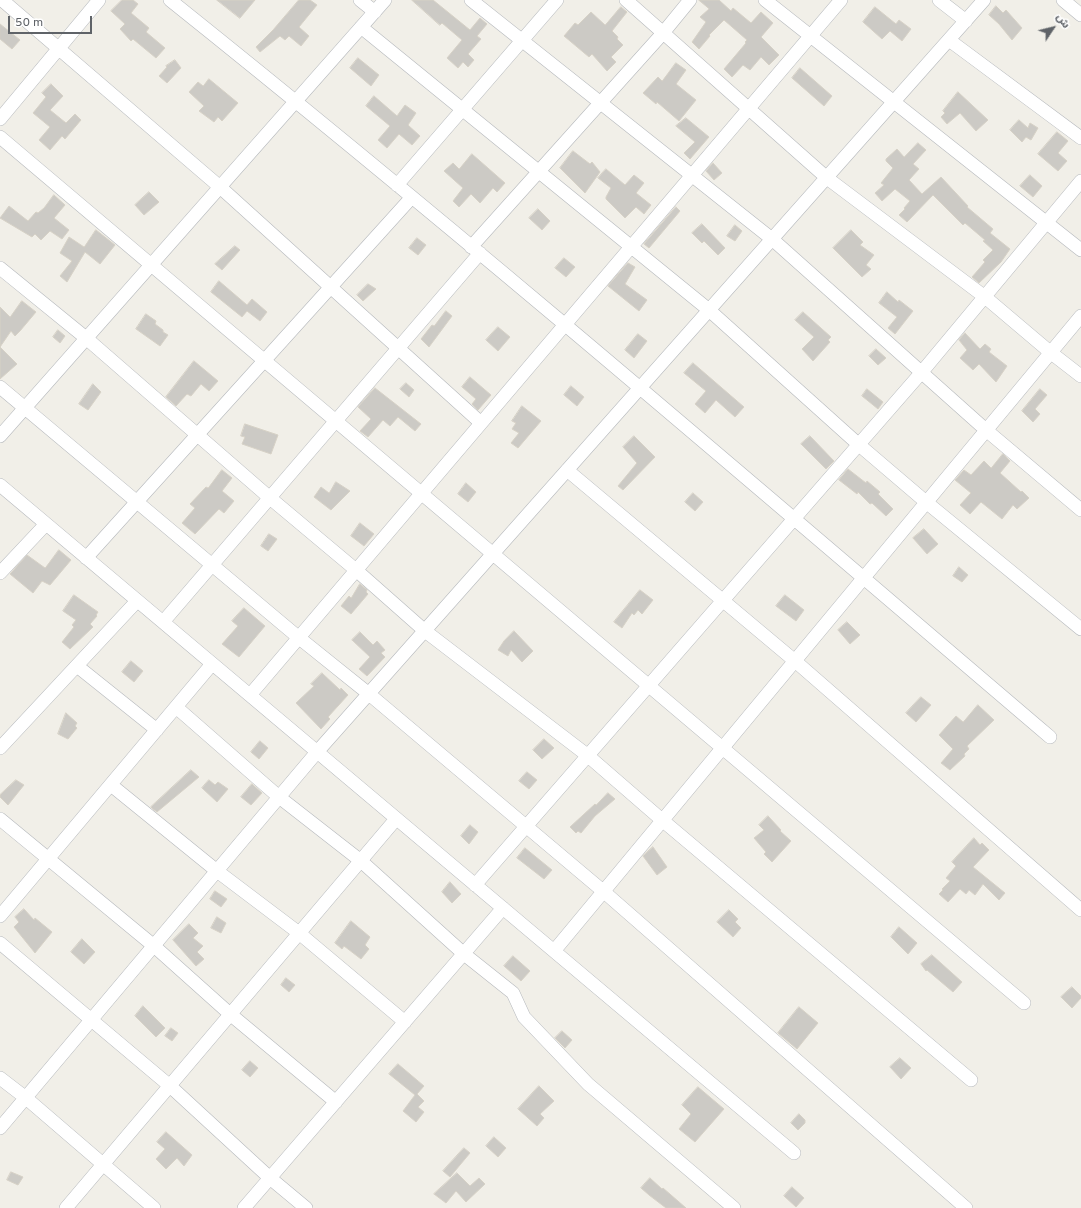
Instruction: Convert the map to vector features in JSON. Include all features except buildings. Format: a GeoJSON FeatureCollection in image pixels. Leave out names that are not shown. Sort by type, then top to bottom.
{"type":"FeatureCollection","features":[{"type":"Feature","properties":{"kind":"street"},"geometry":{"type":"LineString","coordinates":[[2,0],[220,187],[481,423]]}},
{"type":"Feature","properties":{"kind":"street"},"geometry":{"type":"LineString","coordinates":[[0,119],[99,0]]}},
{"type":"Feature","properties":{"kind":"street"},"geometry":{"type":"LineString","coordinates":[[170,0],[296,101],[565,324],[1050,737]]}},
{"type":"Feature","properties":{"kind":"street"},"geometry":{"type":"LineString","coordinates":[[360,0],[375,12]]}},
{"type":"Feature","properties":{"kind":"street"},"geometry":{"type":"LineString","coordinates":[[0,436],[385,0]]}},
{"type":"Feature","properties":{"kind":"street"},"geometry":{"type":"LineString","coordinates":[[471,0],[772,239],[921,373],[1081,510]]}},
{"type":"Feature","properties":{"kind":"street"},"geometry":{"type":"LineString","coordinates":[[397,185],[558,0]]}},
{"type":"Feature","properties":{"kind":"street"},"geometry":{"type":"LineString","coordinates":[[626,0],[827,178],[986,297],[1050,352],[1081,376]]}},
{"type":"Feature","properties":{"kind":"street"},"geometry":{"type":"LineString","coordinates":[[163,622],[398,348],[539,172],[663,33],[690,0]]}},
{"type":"Feature","properties":{"kind":"street"},"geometry":{"type":"LineString","coordinates":[[765,0],[893,103],[1081,250]]}},
{"type":"Feature","properties":{"kind":"street"},"geometry":{"type":"LineString","coordinates":[[250,695],[841,0]]}},
{"type":"Feature","properties":{"kind":"street"},"geometry":{"type":"LineString","coordinates":[[939,0],[966,21]]}},
{"type":"Feature","properties":{"kind":"street"},"geometry":{"type":"LineString","coordinates":[[0,1128],[317,752],[984,0]]}},
{"type":"Feature","properties":{"kind":"street"},"geometry":{"type":"LineString","coordinates":[[1063,0],[1081,14]]}},
{"type":"Feature","properties":{"kind":"street"},"geometry":{"type":"LineString","coordinates":[[361,27],[709,310],[858,444],[926,502],[1081,629]]}},
{"type":"Feature","properties":{"kind":"street"},"geometry":{"type":"LineString","coordinates":[[949,40],[1081,138]]}},
{"type":"Feature","properties":{"kind":"street"},"geometry":{"type":"LineString","coordinates":[[0,137],[1024,1003]]}},
{"type":"Feature","properties":{"kind":"street"},"geometry":{"type":"LineString","coordinates":[[475,884],[921,373],[986,297],[1081,181]]}},
{"type":"Feature","properties":{"kind":"street"},"geometry":{"type":"LineString","coordinates":[[86,558],[412,197]]}},
{"type":"Feature","properties":{"kind":"street"},"geometry":{"type":"LineString","coordinates":[[0,268],[86,338],[425,631],[587,755],[971,1080]]}},
{"type":"Feature","properties":{"kind":"street"},"geometry":{"type":"LineString","coordinates":[[554,951],[1081,316]]}},
{"type":"Feature","properties":{"kind":"street"},"geometry":{"type":"LineString","coordinates":[[0,387],[298,638],[368,694],[604,891],[966,1208]]}},
{"type":"Feature","properties":{"kind":"street"},"geometry":{"type":"LineString","coordinates":[[567,470],[723,600],[1081,910]]}},
{"type":"Feature","properties":{"kind":"street"},"geometry":{"type":"LineString","coordinates":[[0,485],[794,1153]]}},
{"type":"Feature","properties":{"kind":"street"},"geometry":{"type":"LineString","coordinates":[[0,573],[46,524]]}},
{"type":"Feature","properties":{"kind":"street"},"geometry":{"type":"LineString","coordinates":[[0,748],[138,601]]}},
{"type":"Feature","properties":{"kind":"street"},"geometry":{"type":"LineString","coordinates":[[0,916],[212,664]]}},
{"type":"Feature","properties":{"kind":"street"},"geometry":{"type":"LineString","coordinates":[[77,666],[157,730]]}},
{"type":"Feature","properties":{"kind":"street"},"geometry":{"type":"LineString","coordinates":[[176,707],[279,797],[361,861],[464,954],[513,994],[524,1017],[588,1084],[734,1208]]}},
{"type":"Feature","properties":{"kind":"street"},"geometry":{"type":"LineString","coordinates":[[111,785],[217,871],[299,933],[405,1022]]}},
{"type":"Feature","properties":{"kind":"street"},"geometry":{"type":"LineString","coordinates":[[0,819],[154,946],[230,1014],[336,1102]]}},
{"type":"Feature","properties":{"kind":"street"},"geometry":{"type":"LineString","coordinates":[[66,1208],[396,819]]}},
{"type":"Feature","properties":{"kind":"street"},"geometry":{"type":"LineString","coordinates":[[244,1208],[503,908]]}},
{"type":"Feature","properties":{"kind":"street"},"geometry":{"type":"LineString","coordinates":[[0,943],[170,1086],[270,1178],[306,1208]]}},
{"type":"Feature","properties":{"kind":"street"},"geometry":{"type":"LineString","coordinates":[[0,1078],[26,1098],[154,1208]]}}]}
